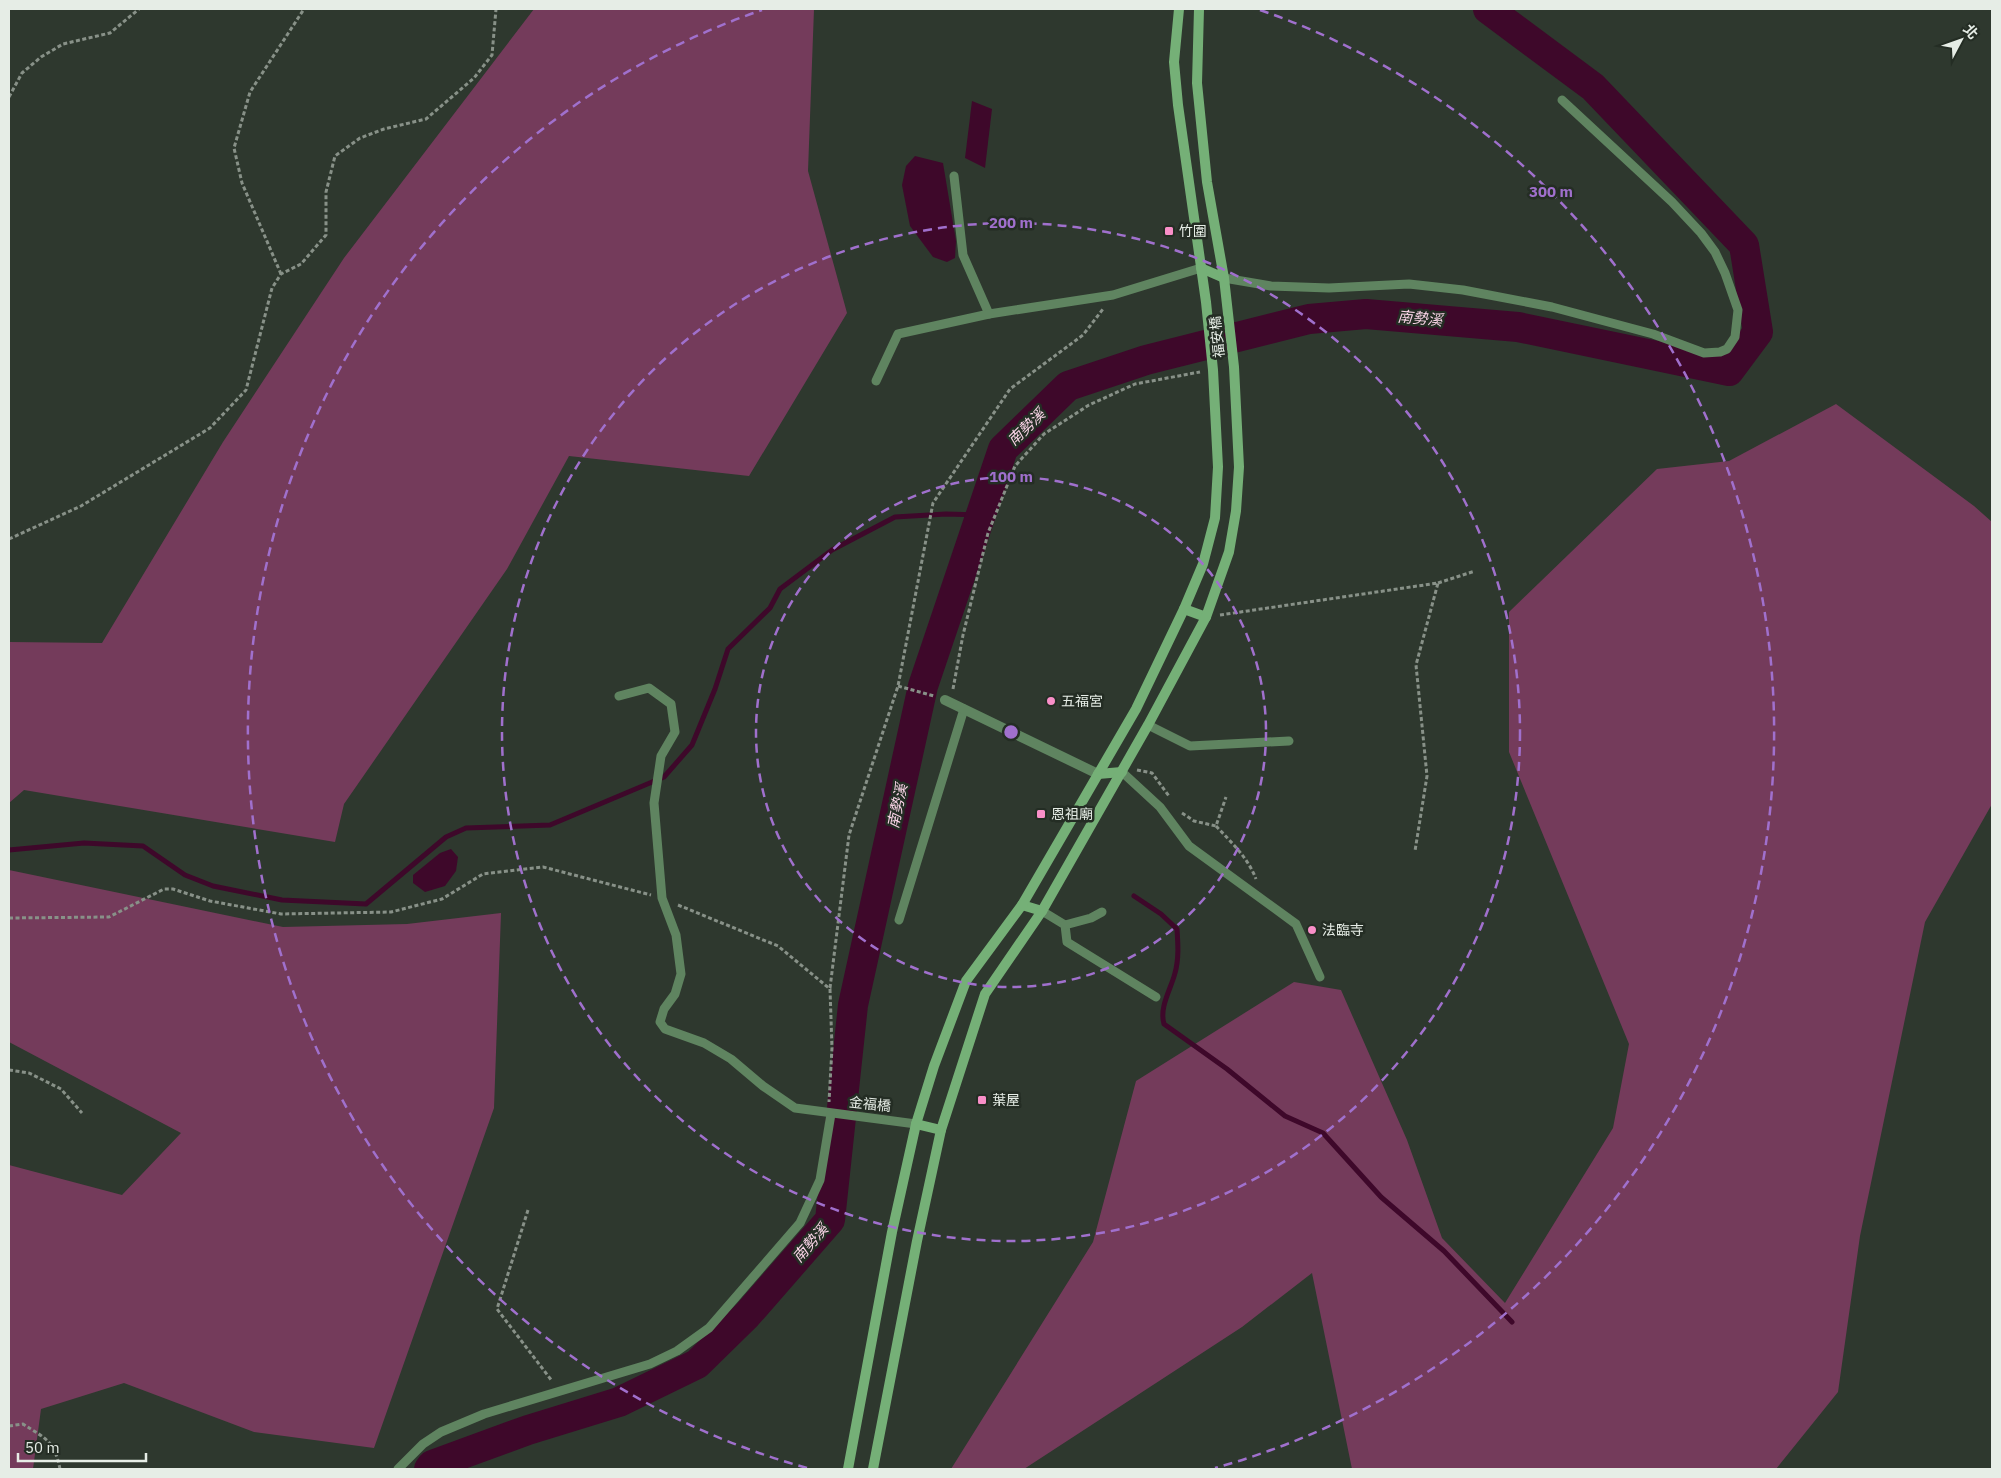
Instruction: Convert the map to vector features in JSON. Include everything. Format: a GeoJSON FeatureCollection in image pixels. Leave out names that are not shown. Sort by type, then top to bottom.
{"type":"FeatureCollection","features":[{"type":"Feature","properties":{"kind":"street","name":"福安橋"},"geometry":{"type":"LineString","coordinates":[[848,1469],[892,1232],[916,1124],[934,1066],[966,981],[1022,905],[1136,709],[1184,609],[1203,564],[1215,518],[1218,467],[1212,366],[1206,302],[1179,115],[1174,62],[1179,9]]}},
{"type":"Feature","properties":{"kind":"street","name":"福安橋"},"geometry":{"type":"LineString","coordinates":[[873,1469],[917,1241],[941,1130],[985,994],[1042,911],[1148,725],[1206,617],[1229,552],[1236,512],[1239,467],[1234,368],[1224,278],[1207,182],[1198,93],[1199,9]]}},
{"type":"Feature","properties":{"kind":"street"},"geometry":{"type":"LineString","coordinates":[[1201,268],[1224,278]]}},
{"type":"Feature","properties":{"kind":"street"},"geometry":{"type":"LineString","coordinates":[[1184,609],[1206,617]]}},
{"type":"Feature","properties":{"kind":"street"},"geometry":{"type":"LineString","coordinates":[[948,701],[1098,774],[1122,772]]}},
{"type":"Feature","properties":{"kind":"street"},"geometry":{"type":"LineString","coordinates":[[1022,905],[1042,911]]}},
{"type":"Feature","properties":{"kind":"street"},"geometry":{"type":"LineString","coordinates":[[916,1124],[941,1130]]}},
{"type":"Feature","properties":{"kind":"lane"},"geometry":{"type":"LineString","coordinates":[[1224,278],[1270,286],[1329,288],[1408,284],[1463,290],[1570,312],[1653,334],[1704,353],[1720,352],[1727,349],[1735,337],[1738,310],[1725,273],[1714,252],[1701,233],[1672,202],[1562,100]]}},
{"type":"Feature","properties":{"kind":"lane"},"geometry":{"type":"LineString","coordinates":[[954,176],[963,255],[989,314]]}},
{"type":"Feature","properties":{"kind":"lane"},"geometry":{"type":"LineString","coordinates":[[876,381],[898,334],[989,314],[1113,295],[1201,268]]}},
{"type":"Feature","properties":{"kind":"lane"},"geometry":{"type":"LineString","coordinates":[[620,696],[649,688],[671,704],[675,732],[662,756],[654,803],[662,898]]}},
{"type":"Feature","properties":{"kind":"lane"},"geometry":{"type":"LineString","coordinates":[[899,920],[964,709]]}},
{"type":"Feature","properties":{"kind":"lane"},"geometry":{"type":"LineString","coordinates":[[1148,725],[1190,746],[1289,742]]}},
{"type":"Feature","properties":{"kind":"lane"},"geometry":{"type":"LineString","coordinates":[[1122,772],[1160,807],[1189,846],[1296,924],[1320,977]]}},
{"type":"Feature","properties":{"kind":"lane","name":"金福橋"},"geometry":{"type":"LineString","coordinates":[[662,898],[676,936],[682,974],[675,994],[664,1009],[660,1022],[665,1030],[704,1043],[731,1059],[763,1086],[795,1108],[916,1124]]}},
{"type":"Feature","properties":{"kind":"lane"},"geometry":{"type":"LineString","coordinates":[[1042,911],[1065,925],[1091,918],[1102,912]]}},
{"type":"Feature","properties":{"kind":"lane"},"geometry":{"type":"LineString","coordinates":[[1065,925],[1067,942],[1156,997]]}},
{"type":"Feature","properties":{"kind":"lane"},"geometry":{"type":"LineString","coordinates":[[398,1469],[423,1444],[441,1432],[484,1414],[650,1364],[677,1351],[709,1328],[800,1223],[820,1180],[831,1114]]}},
{"type":"Feature","properties":{"kind":"path"},"geometry":{"type":"LineString","coordinates":[[9,97],[22,74],[41,57],[63,44],[110,33],[139,9]]}},
{"type":"Feature","properties":{"kind":"path"},"geometry":{"type":"LineString","coordinates":[[281,274],[242,183],[234,148],[250,92],[304,9]]}},
{"type":"Feature","properties":{"kind":"path"},"geometry":{"type":"LineString","coordinates":[[9,539],[81,506],[210,428],[246,390],[272,288],[281,274],[301,264],[326,235],[326,192],[335,156],[360,138],[384,129],[426,119],[474,78],[492,55],[496,9]]}},
{"type":"Feature","properties":{"kind":"path"},"geometry":{"type":"LineString","coordinates":[[831,1114],[829,1109],[832,1048],[830,989],[849,835],[898,686],[934,504],[1010,389],[1083,335],[1113,295]]}},
{"type":"Feature","properties":{"kind":"path"},"geometry":{"type":"LineString","coordinates":[[898,686],[948,701],[988,533],[1015,466],[1044,434],[1089,405],[1134,384],[1212,366]]}},
{"type":"Feature","properties":{"kind":"path"},"geometry":{"type":"LineString","coordinates":[[1206,617],[1438,583],[1475,571]]}},
{"type":"Feature","properties":{"kind":"path"},"geometry":{"type":"LineString","coordinates":[[1415,851],[1427,776],[1416,665],[1438,583]]}},
{"type":"Feature","properties":{"kind":"path"},"geometry":{"type":"LineString","coordinates":[[1122,772],[1139,770],[1152,773],[1172,800]]}},
{"type":"Feature","properties":{"kind":"path"},"geometry":{"type":"LineString","coordinates":[[1216,826],[1226,797]]}},
{"type":"Feature","properties":{"kind":"path"},"geometry":{"type":"LineString","coordinates":[[1177,807],[1182,814],[1194,821],[1216,826],[1241,853],[1253,871],[1264,899]]}},
{"type":"Feature","properties":{"kind":"path"},"geometry":{"type":"LineString","coordinates":[[9,918],[109,917],[164,889],[173,889],[210,901],[281,914],[390,912],[442,899],[483,874],[543,867],[662,898],[778,946],[830,989]]}},
{"type":"Feature","properties":{"kind":"path"},"geometry":{"type":"LineString","coordinates":[[9,1070],[29,1073],[61,1090],[82,1113]]}},
{"type":"Feature","properties":{"kind":"path"},"geometry":{"type":"LineString","coordinates":[[528,1210],[497,1308],[560,1391]]}},
{"type":"Feature","properties":{"kind":"path"},"geometry":{"type":"LineString","coordinates":[[9,1426],[23,1424],[49,1441],[57,1453],[60,1469]]}},
{"type":"Feature","properties":{"kind":"shaded area"},"geometry":{"type":"Polygon","coordinates":[[[534,9],[814,9],[808,171],[847,313],[749,476],[569,456],[507,569],[344,804],[335,842],[24,790],[9,803],[9,642],[102,643],[223,442],[344,258],[534,9]]]}},
{"type":"Feature","properties":{"kind":"shaded area"},"geometry":{"type":"Polygon","coordinates":[[[972,101],[992,109],[985,168],[965,158],[972,101]]]}},
{"type":"Feature","properties":{"kind":"shaded area"},"geometry":{"type":"Polygon","coordinates":[[[915,156],[943,163],[956,241],[955,258],[947,262],[933,257],[910,226],[902,185],[906,166],[915,156]]]}},
{"type":"Feature","properties":{"kind":"shaded area"},"geometry":{"type":"Polygon","coordinates":[[[1836,404],[1974,506],[1992,522],[1992,804],[1925,922],[1860,1236],[1838,1392],[1776,1469],[1352,1469],[1312,1273],[1242,1327],[1024,1469],[951,1469],[1093,1242],[1136,1081],[1294,982],[1341,990],[1407,1140],[1442,1238],[1505,1303],[1613,1128],[1629,1044],[1509,752],[1509,612],[1657,469],[1729,461],[1836,404]]]}},
{"type":"Feature","properties":{"kind":"shaded area"},"geometry":{"type":"Polygon","coordinates":[[[451,849],[458,857],[456,871],[445,886],[425,892],[413,883],[413,875],[440,853],[451,849]]]}},
{"type":"Feature","properties":{"kind":"shaded area"},"geometry":{"type":"Polygon","coordinates":[[[9,870],[283,927],[407,924],[501,913],[494,1108],[374,1448],[254,1432],[124,1383],[41,1409],[33,1469],[9,1469],[9,1165],[122,1195],[181,1133],[9,1042],[9,870]]]}},
{"type":"Feature","properties":{"kind":"waterway","name":"南勢溪"},"geometry":{"type":"LineString","coordinates":[[429,1469],[432,1465],[528,1430],[619,1402],[697,1364],[747,1315],[830,1220],[853,1005],[923,686],[1003,449],[1068,386],[1146,360],[1309,319],[1366,314],[1518,327],[1729,371],[1758,332],[1744,245],[1593,87],[1488,9]]}},
{"type":"Feature","properties":{"kind":"waterway"},"geometry":{"type":"LineString","coordinates":[[9,850],[84,843],[143,846],[185,875],[213,886],[282,900],[366,904],[446,837],[466,828],[550,825],[664,777],[692,745],[715,689],[728,649],[770,608],[780,589],[832,550],[895,517],[946,514],[981,515]]}},
{"type":"Feature","properties":{"kind":"waterway"},"geometry":{"type":"LineString","coordinates":[[1134,896],[1161,914],[1177,929],[1177,962],[1164,1005],[1164,1024],[1227,1069],[1285,1116],[1323,1133],[1381,1197],[1444,1251],[1512,1322]]}},
{"type":"Feature","properties":{"kind":"place","name":"竹圍"},"geometry":{"type":"Point","coordinates":[1169,231]}},
{"type":"Feature","properties":{"kind":"place","name":"五福宮"},"geometry":{"type":"Point","coordinates":[1051,701]}},
{"type":"Feature","properties":{"kind":"place","name":"恩祖廟"},"geometry":{"type":"Point","coordinates":[1041,814]}},
{"type":"Feature","properties":{"kind":"place","name":"法臨寺"},"geometry":{"type":"Point","coordinates":[1312,930]}},
{"type":"Feature","properties":{"kind":"place","name":"葉屋"},"geometry":{"type":"Point","coordinates":[982,1100]}}]}
